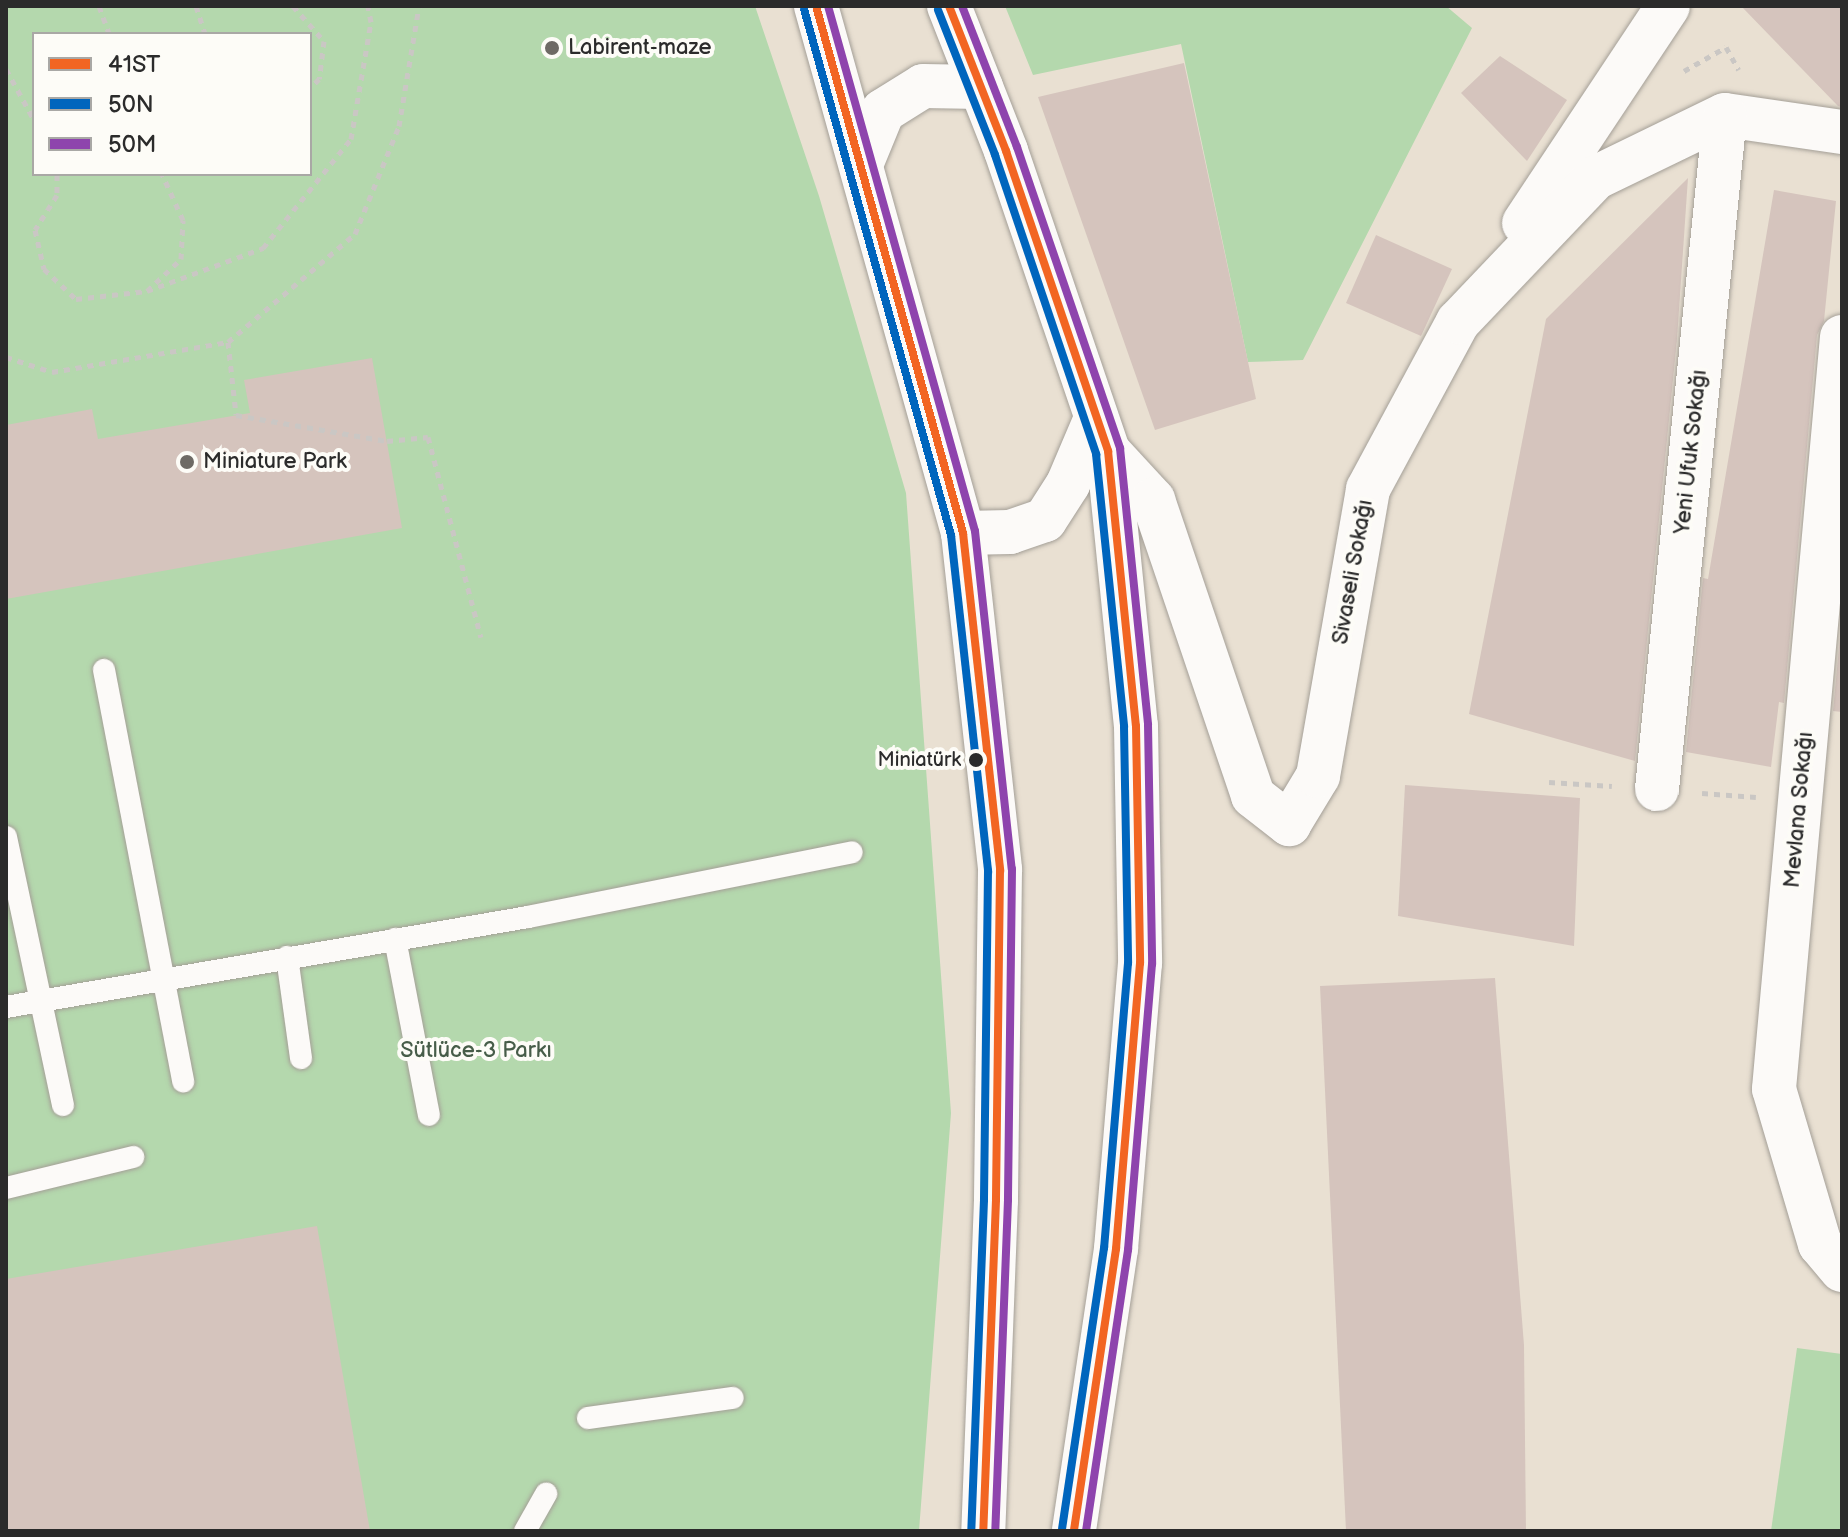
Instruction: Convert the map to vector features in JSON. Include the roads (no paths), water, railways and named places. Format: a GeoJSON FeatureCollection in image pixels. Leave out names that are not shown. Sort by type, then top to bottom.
{"type":"FeatureCollection","features":[{"type":"Feature","properties":{"kind":"main road"},"geometry":{"type":"LineString","coordinates":[[816,6],[963,533],[1000,870],[996,1200],[983,1531]]}},
{"type":"Feature","properties":{"kind":"main road"},"geometry":{"type":"LineString","coordinates":[[949,6],[981,87],[1102,435],[1136,726],[1140,963],[1116,1249],[1074,1531]]}},
{"type":"Feature","properties":{"kind":"main road"},"geometry":{"type":"LineString","coordinates":[[1458,322],[1668,6]]}},
{"type":"Feature","properties":{"kind":"main road"},"geometry":{"type":"LineString","coordinates":[[862,162],[883,111],[923,86],[981,87]]}},
{"type":"Feature","properties":{"kind":"main road"},"geometry":{"type":"LineString","coordinates":[[1729,97],[1842,132]]}},
{"type":"Feature","properties":{"kind":"main road","name":"Sivaseli Sokağı"},"geometry":{"type":"LineString","coordinates":[[1102,435],[1153,500],[1253,796],[1289,824],[1318,776],[1368,489],[1458,322],[1595,178],[1729,97]]}},
{"type":"Feature","properties":{"kind":"main road","name":"Yeni Ufuk Sokağı"},"geometry":{"type":"LineString","coordinates":[[1657,789],[1729,97]]}},
{"type":"Feature","properties":{"kind":"main road","name":"Mevlana Sokağı"},"geometry":{"type":"LineString","coordinates":[[1842,337],[1774,1089],[1820,1244],[1842,1270]]}},
{"type":"Feature","properties":{"kind":"main road"},"geometry":{"type":"LineString","coordinates":[[963,533],[1010,532],[1045,520],[1102,435]]}},
{"type":"Feature","properties":{"kind":"lane"},"geometry":{"type":"LineString","coordinates":[[104,670],[183,1081]]}},
{"type":"Feature","properties":{"kind":"lane"},"geometry":{"type":"LineString","coordinates":[[6,837],[63,1105]]}},
{"type":"Feature","properties":{"kind":"lane"},"geometry":{"type":"LineString","coordinates":[[6,1007],[395,939],[852,852]]}},
{"type":"Feature","properties":{"kind":"lane"},"geometry":{"type":"LineString","coordinates":[[395,939],[429,1115]]}},
{"type":"Feature","properties":{"kind":"lane"},"geometry":{"type":"LineString","coordinates":[[287,957],[301,1058]]}},
{"type":"Feature","properties":{"kind":"lane"},"geometry":{"type":"LineString","coordinates":[[6,1188],[133,1157]]}},
{"type":"Feature","properties":{"kind":"lane"},"geometry":{"type":"LineString","coordinates":[[588,1418],[733,1398]]}},
{"type":"Feature","properties":{"kind":"lane"},"geometry":{"type":"LineString","coordinates":[[525,1531],[546,1494]]}},
{"type":"Feature","properties":{"kind":"place","name":"Labirent-maze"},"geometry":{"type":"Point","coordinates":[552,48]}},
{"type":"Feature","properties":{"kind":"place","name":"Miniature Park"},"geometry":{"type":"Point","coordinates":[187,462]}},
{"type":"Feature","properties":{"kind":"place","name":"Miniatürk"},"geometry":{"type":"Point","coordinates":[976,760]}},
{"type":"Feature","properties":{"kind":"park label","name":"Sütlüce-3 Parkı"},"geometry":{"type":"Point","coordinates":[476,1051]}}]}
